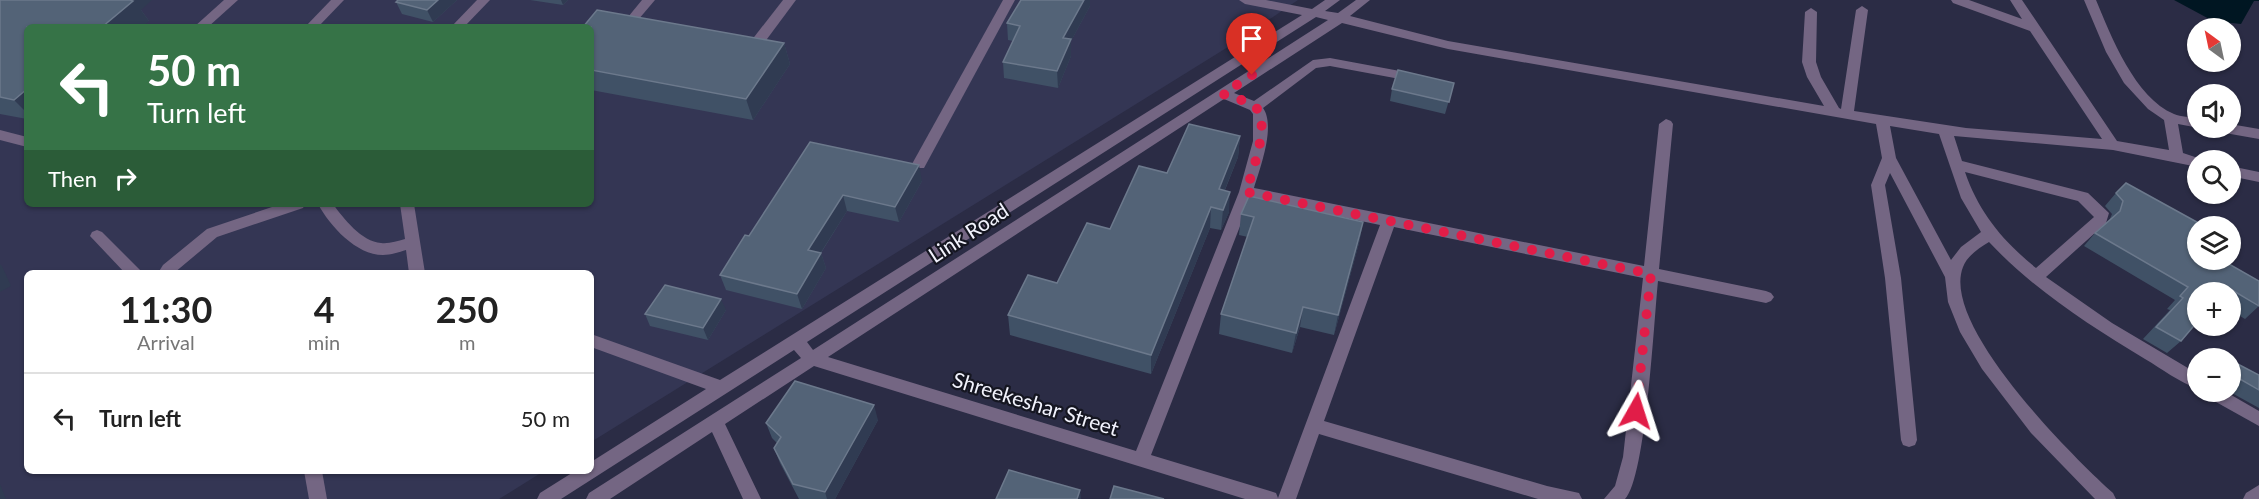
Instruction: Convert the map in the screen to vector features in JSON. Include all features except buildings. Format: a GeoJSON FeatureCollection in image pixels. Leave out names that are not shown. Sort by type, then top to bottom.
{"type":"FeatureCollection","features":[{"type":"Feature","properties":{"kind":"street"},"geometry":{"type":"LineString","coordinates":[[204,24],[232,0]]}},
{"type":"Feature","properties":{"kind":"street"},"geometry":{"type":"LineString","coordinates":[[314,24],[338,0]]}},
{"type":"Feature","properties":{"kind":"street"},"geometry":{"type":"LineString","coordinates":[[460,24],[484,0]]}},
{"type":"Feature","properties":{"kind":"street"},"geometry":{"type":"LineString","coordinates":[[634,17],[649,0]]}},
{"type":"Feature","properties":{"kind":"street"},"geometry":{"type":"LineString","coordinates":[[756,44],[789,0]]}},
{"type":"Feature","properties":{"kind":"street"},"geometry":{"type":"LineString","coordinates":[[919,164],[1009,0]]}},
{"type":"Feature","properties":{"kind":"street"},"geometry":{"type":"LineString","coordinates":[[1245,0],[1340,18],[1448,45],[1882,120],[1945,130],[2113,145],[2187,159]]}},
{"type":"Feature","properties":{"kind":"street","name":"Link Road"},"geometry":{"type":"LineString","coordinates":[[594,469],[1334,0]]}},
{"type":"Feature","properties":{"kind":"street","name":"Link Road"},"geometry":{"type":"LineString","coordinates":[[595,499],[1223,94],[1364,0]]}},
{"type":"Feature","properties":{"kind":"street"},"geometry":{"type":"LineString","coordinates":[[1957,0],[2035,28]]}},
{"type":"Feature","properties":{"kind":"street"},"geometry":{"type":"LineString","coordinates":[[2016,0],[2113,145]]}},
{"type":"Feature","properties":{"kind":"street"},"geometry":{"type":"LineString","coordinates":[[2090,0],[2119,67],[2133,88],[2149,104],[2170,118],[2187,121]]}},
{"type":"Feature","properties":{"kind":"street"},"geometry":{"type":"LineString","coordinates":[[1841,113],[1862,9]]}},
{"type":"Feature","properties":{"kind":"street"},"geometry":{"type":"LineString","coordinates":[[1811,12],[1809,62],[1814,77],[1841,113]]}},
{"type":"Feature","properties":{"kind":"street"},"geometry":{"type":"LineString","coordinates":[[1255,107],[1304,69],[1322,63],[1330,62],[1435,81]]}},
{"type":"Feature","properties":{"kind":"street"},"geometry":{"type":"LineString","coordinates":[[1141,459],[1246,192],[1260,141],[1262,123],[1260,113],[1255,107],[1223,94]]}},
{"type":"Feature","properties":{"kind":"street"},"geometry":{"type":"LineString","coordinates":[[2170,118],[2176,156]]}},
{"type":"Feature","properties":{"kind":"street"},"geometry":{"type":"LineString","coordinates":[[1882,120],[1889,158],[1953,277]]}},
{"type":"Feature","properties":{"kind":"street"},"geometry":{"type":"LineString","coordinates":[[1613,499],[1622,490],[1632,457],[1666,124]]}},
{"type":"Feature","properties":{"kind":"street"},"geometry":{"type":"LineString","coordinates":[[1945,130],[1972,207],[1990,234],[2036,277],[2102,324],[2187,375]]}},
{"type":"Feature","properties":{"kind":"street"},"geometry":{"type":"LineString","coordinates":[[2241,131],[2259,134]]}},
{"type":"Feature","properties":{"kind":"street"},"geometry":{"type":"LineString","coordinates":[[0,135],[24,141]]}},
{"type":"Feature","properties":{"kind":"street"},"geometry":{"type":"LineString","coordinates":[[1889,158],[1878,185],[1893,278],[1909,440]]}},
{"type":"Feature","properties":{"kind":"street"},"geometry":{"type":"LineString","coordinates":[[1958,165],[2083,197],[2102,213],[2101,219],[2036,277]]}},
{"type":"Feature","properties":{"kind":"street"},"geometry":{"type":"LineString","coordinates":[[2241,173],[2259,177]]}},
{"type":"Feature","properties":{"kind":"street"},"geometry":{"type":"LineString","coordinates":[[1246,192],[1766,297]]}},
{"type":"Feature","properties":{"kind":"street"},"geometry":{"type":"LineString","coordinates":[[168,270],[212,232],[289,207]]}},
{"type":"Feature","properties":{"kind":"street"},"geometry":{"type":"LineString","coordinates":[[328,207],[332,215],[366,245],[380,249],[411,244]]}},
{"type":"Feature","properties":{"kind":"street"},"geometry":{"type":"LineString","coordinates":[[407,207],[416,270]]}},
{"type":"Feature","properties":{"kind":"street"},"geometry":{"type":"LineString","coordinates":[[1287,499],[1389,221]]}},
{"type":"Feature","properties":{"kind":"street"},"geometry":{"type":"LineString","coordinates":[[1990,234],[1967,249],[1957,261],[1953,277],[1955,298],[1961,314],[1995,374],[2035,428],[2070,466],[2107,499]]}},
{"type":"Feature","properties":{"kind":"street"},"geometry":{"type":"LineString","coordinates":[[97,236],[132,270]]}},
{"type":"Feature","properties":{"kind":"street"},"geometry":{"type":"LineString","coordinates":[[594,341],[722,388]]}},
{"type":"Feature","properties":{"kind":"street"},"geometry":{"type":"LineString","coordinates":[[796,341],[812,359]]}},
{"type":"Feature","properties":{"kind":"street","name":"Shreekeshar Street"},"geometry":{"type":"LineString","coordinates":[[812,359],[1270,499]]}},
{"type":"Feature","properties":{"kind":"street"},"geometry":{"type":"LineString","coordinates":[[2230,402],[2259,419]]}},
{"type":"Feature","properties":{"kind":"street"},"geometry":{"type":"LineString","coordinates":[[715,421],[752,499]]}},
{"type":"Feature","properties":{"kind":"street"},"geometry":{"type":"LineString","coordinates":[[1315,424],[1573,499]]}},
{"type":"Feature","properties":{"kind":"street"},"geometry":{"type":"LineString","coordinates":[[314,474],[318,499]]}},
{"type":"Feature","properties":{"kind":"street","name":"Link Road"},"geometry":{"type":"LineString","coordinates":[[546,499],[586,474]]}},
{"type":"Feature","properties":{"kind":"street"},"geometry":{"type":"LineString","coordinates":[[2252,499],[2259,493]]}},
{"type":"Feature","properties":{"kind":"shaded area"},"geometry":{"type":"Polygon","coordinates":[[[0,0],[1298,0],[1236,42],[594,440],[594,270],[24,270],[24,474],[539,474],[499,499],[0,499],[0,0]]]}},
{"type":"Feature","properties":{"kind":"shaded area"},"geometry":{"type":"Polygon","coordinates":[[[2174,0],[2259,0],[2254,1],[2241,24],[2241,18],[2207,18],[2174,0]]]}},
{"type":"Feature","properties":{"kind":"route"},"geometry":{"type":"LineString","coordinates":[[1252,75],[1223,94],[1255,107],[1260,113],[1262,123],[1260,141],[1246,192],[1651,274],[1636,411]]}}]}
